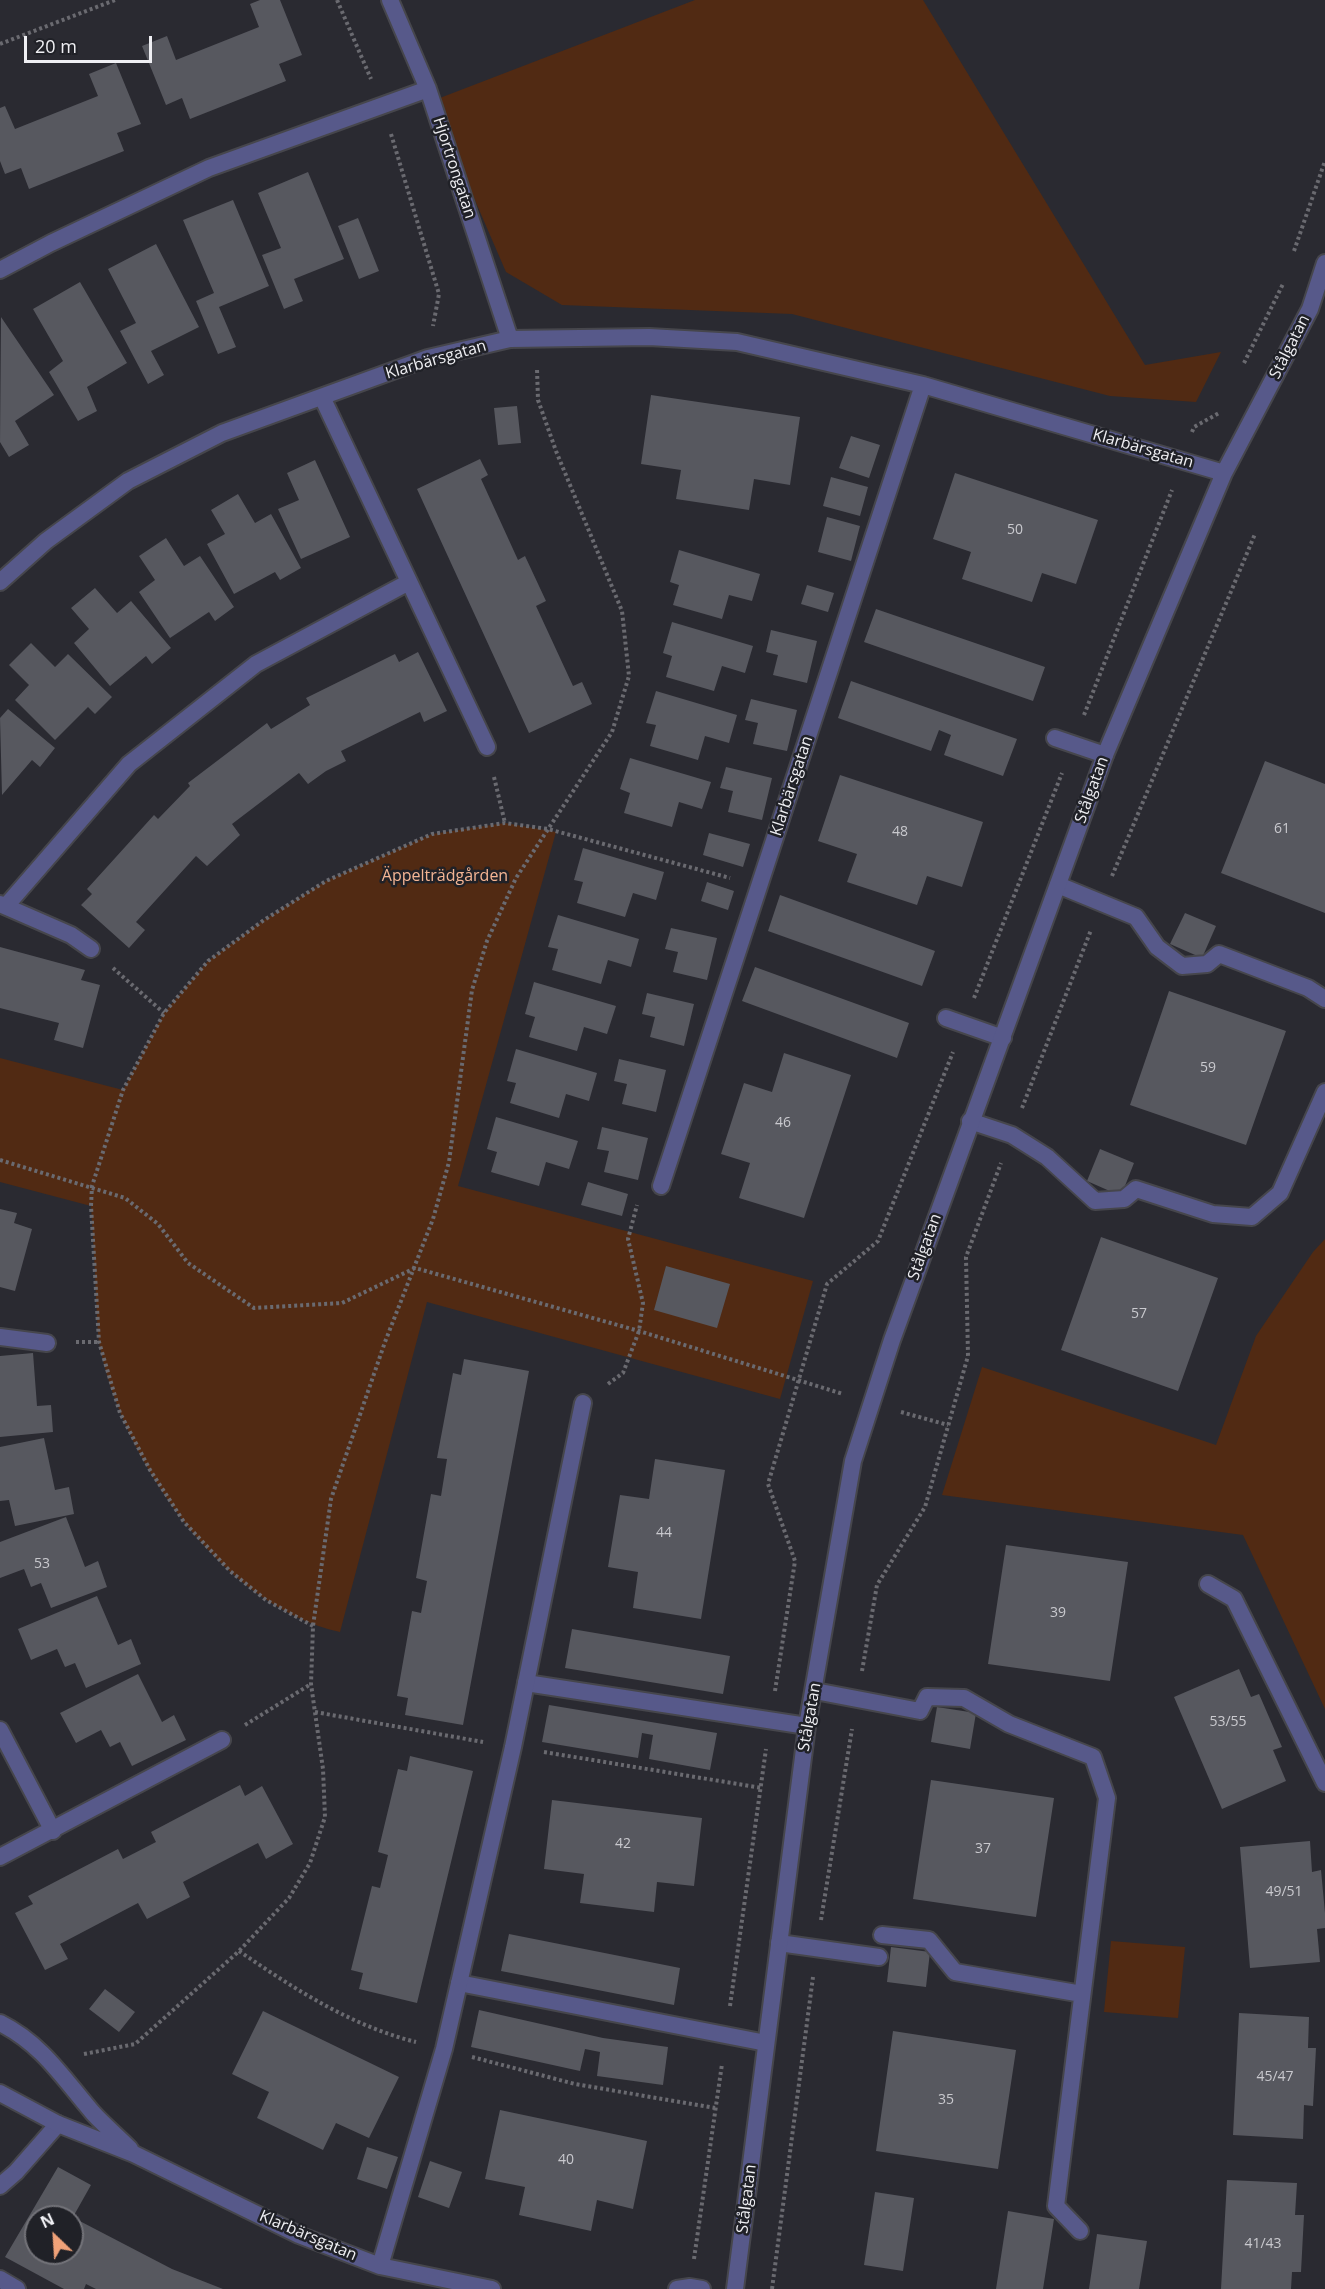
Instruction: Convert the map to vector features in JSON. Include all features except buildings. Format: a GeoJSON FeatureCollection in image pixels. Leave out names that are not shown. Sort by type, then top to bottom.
{"type":"FeatureCollection","features":[{"type":"Feature","properties":{"kind":"street","name":"Hjortrongatan"},"geometry":{"type":"LineString","coordinates":[[390,0],[428,89],[510,339]]}},
{"type":"Feature","properties":{"kind":"street"},"geometry":{"type":"LineString","coordinates":[[0,270],[51,243],[209,168],[428,89]]}},
{"type":"Feature","properties":{"kind":"street","name":"Stålgatan"},"geometry":{"type":"LineString","coordinates":[[735,2289],[807,1726],[852,1461],[970,1121],[1003,1038],[1105,755],[1224,473],[1310,309],[1325,263]]}},
{"type":"Feature","properties":{"kind":"street","name":"Klarbärsgatan"},"geometry":{"type":"LineString","coordinates":[[0,582],[45,542],[128,481],[222,433],[428,358],[510,339],[649,336],[737,342],[923,385],[1224,473]]}},
{"type":"Feature","properties":{"kind":"street","name":"Klarbärsgatan"},"geometry":{"type":"LineString","coordinates":[[661,1186],[923,385]]}},
{"type":"Feature","properties":{"kind":"street"},"geometry":{"type":"LineString","coordinates":[[322,397],[487,747]]}},
{"type":"Feature","properties":{"kind":"street"},"geometry":{"type":"LineString","coordinates":[[91,949],[71,935],[3,905],[129,764],[256,664],[409,582]]}},
{"type":"Feature","properties":{"kind":"street"},"geometry":{"type":"LineString","coordinates":[[1055,738],[1105,755]]}},
{"type":"Feature","properties":{"kind":"street"},"geometry":{"type":"LineString","coordinates":[[1058,885],[1136,917],[1157,947],[1182,966],[1207,964],[1219,954],[1308,988],[1325,999]]}},
{"type":"Feature","properties":{"kind":"street"},"geometry":{"type":"LineString","coordinates":[[946,1018],[1003,1038]]}},
{"type":"Feature","properties":{"kind":"street"},"geometry":{"type":"LineString","coordinates":[[970,1121],[1012,1135],[1047,1157],[1095,1201],[1124,1199],[1136,1189],[1213,1214],[1252,1217],[1281,1193],[1325,1092]]}},
{"type":"Feature","properties":{"kind":"street"},"geometry":{"type":"LineString","coordinates":[[0,1337],[47,1343]]}},
{"type":"Feature","properties":{"kind":"street"},"geometry":{"type":"LineString","coordinates":[[380,2266],[444,2049],[526,1683],[583,1403]]}},
{"type":"Feature","properties":{"kind":"street"},"geometry":{"type":"LineString","coordinates":[[1208,1584],[1234,1599],[1325,1783]]}},
{"type":"Feature","properties":{"kind":"street"},"geometry":{"type":"LineString","coordinates":[[526,1683],[807,1726]]}},
{"type":"Feature","properties":{"kind":"street"},"geometry":{"type":"LineString","coordinates":[[814,1691],[920,1711],[927,1697],[964,1698],[1009,1724],[1093,1757],[1107,1798],[1056,2206],[1080,2231]]}},
{"type":"Feature","properties":{"kind":"street"},"geometry":{"type":"LineString","coordinates":[[0,1730],[53,1831]]}},
{"type":"Feature","properties":{"kind":"street"},"geometry":{"type":"LineString","coordinates":[[0,1857],[222,1740]]}},
{"type":"Feature","properties":{"kind":"street"},"geometry":{"type":"LineString","coordinates":[[882,1935],[929,1940],[955,1972],[1082,1994]]}},
{"type":"Feature","properties":{"kind":"street"},"geometry":{"type":"LineString","coordinates":[[779,1943],[879,1957]]}},
{"type":"Feature","properties":{"kind":"street"},"geometry":{"type":"LineString","coordinates":[[459,1983],[766,2043]]}},
{"type":"Feature","properties":{"kind":"street","name":"Klarbärsgatan"},"geometry":{"type":"LineString","coordinates":[[0,2023],[33,2043],[58,2068],[94,2113],[135,2154]]}},
{"type":"Feature","properties":{"kind":"street","name":"Klarbärsgatan"},"geometry":{"type":"LineString","coordinates":[[0,2093],[58,2124],[135,2154],[299,2235],[380,2266],[492,2289]]}},
{"type":"Feature","properties":{"kind":"street"},"geometry":{"type":"LineString","coordinates":[[0,2186],[58,2124]]}},
{"type":"Feature","properties":{"kind":"street"},"geometry":{"type":"LineString","coordinates":[[0,2279],[16,2289]]}},
{"type":"Feature","properties":{"kind":"street"},"geometry":{"type":"LineString","coordinates":[[677,2289],[690,2287],[702,2289]]}},
{"type":"Feature","properties":{"kind":"path"},"geometry":{"type":"LineString","coordinates":[[0,44],[115,0]]}},
{"type":"Feature","properties":{"kind":"path"},"geometry":{"type":"LineString","coordinates":[[337,0],[382,105],[439,294],[428,358]]}},
{"type":"Feature","properties":{"kind":"path"},"geometry":{"type":"LineString","coordinates":[[74,2056],[135,2044],[239,1952],[289,1898],[310,1863],[325,1817],[323,1770],[311,1684],[313,1626],[331,1499],[385,1342],[433,1219],[449,1161],[472,990],[487,941],[516,878],[612,732],[629,676],[622,611],[556,451],[538,400],[536,338]]}},
{"type":"Feature","properties":{"kind":"path"},"geometry":{"type":"LineString","coordinates":[[772,2289],[816,1948],[877,1585],[925,1507],[968,1356],[966,1257],[1101,902],[1255,534]]}},
{"type":"Feature","properties":{"kind":"path"},"geometry":{"type":"LineString","coordinates":[[487,747],[505,823]]}},
{"type":"Feature","properties":{"kind":"path"},"geometry":{"type":"LineString","coordinates":[[313,1626],[266,1600],[239,1578],[184,1522],[150,1470],[120,1413],[99,1342],[91,1206],[92,1186],[123,1090],[164,1013],[208,962],[264,920],[326,881],[432,834],[505,823],[548,829],[759,886]]}},
{"type":"Feature","properties":{"kind":"path"},"geometry":{"type":"LineString","coordinates":[[91,949],[164,1013]]}},
{"type":"Feature","properties":{"kind":"path"},"geometry":{"type":"LineString","coordinates":[[0,1160],[92,1186],[125,1198],[158,1224],[188,1263],[254,1308],[342,1303],[415,1268],[801,1379]]}},
{"type":"Feature","properties":{"kind":"path"},"geometry":{"type":"LineString","coordinates":[[583,1403],[623,1373],[639,1331],[643,1303],[628,1239],[636,1206],[661,1186]]}},
{"type":"Feature","properties":{"kind":"path"},"geometry":{"type":"LineString","coordinates":[[222,1740],[311,1684]]}},
{"type":"Feature","properties":{"kind":"green space"},"geometry":{"type":"Polygon","coordinates":[[[695,0],[923,0],[1145,365],[1221,352],[1196,402],[1110,396],[792,314],[562,305],[506,272],[432,101],[695,0]]]}},
{"type":"Feature","properties":{"kind":"green space","name":"Äppelträdgården"},"geometry":{"type":"Polygon","coordinates":[[[505,823],[556,832],[458,1186],[813,1281],[780,1399],[427,1302],[340,1632],[296,1617],[255,1592],[217,1559],[183,1520],[153,1477],[129,1432],[111,1386],[99,1342],[91,1206],[0,1182],[0,1058],[123,1090],[164,1013],[208,961],[264,920],[326,881],[432,834],[505,823]]]}},
{"type":"Feature","properties":{"kind":"green space"},"geometry":{"type":"Polygon","coordinates":[[[1325,1239],[1325,1709],[1243,1535],[942,1495],[982,1367],[1216,1445],[1256,1336],[1313,1252],[1325,1239]]]}},
{"type":"Feature","properties":{"kind":"green space"},"geometry":{"type":"Polygon","coordinates":[[[1111,1941],[1185,1947],[1178,2018],[1104,2012],[1111,1941]]]}}]}
